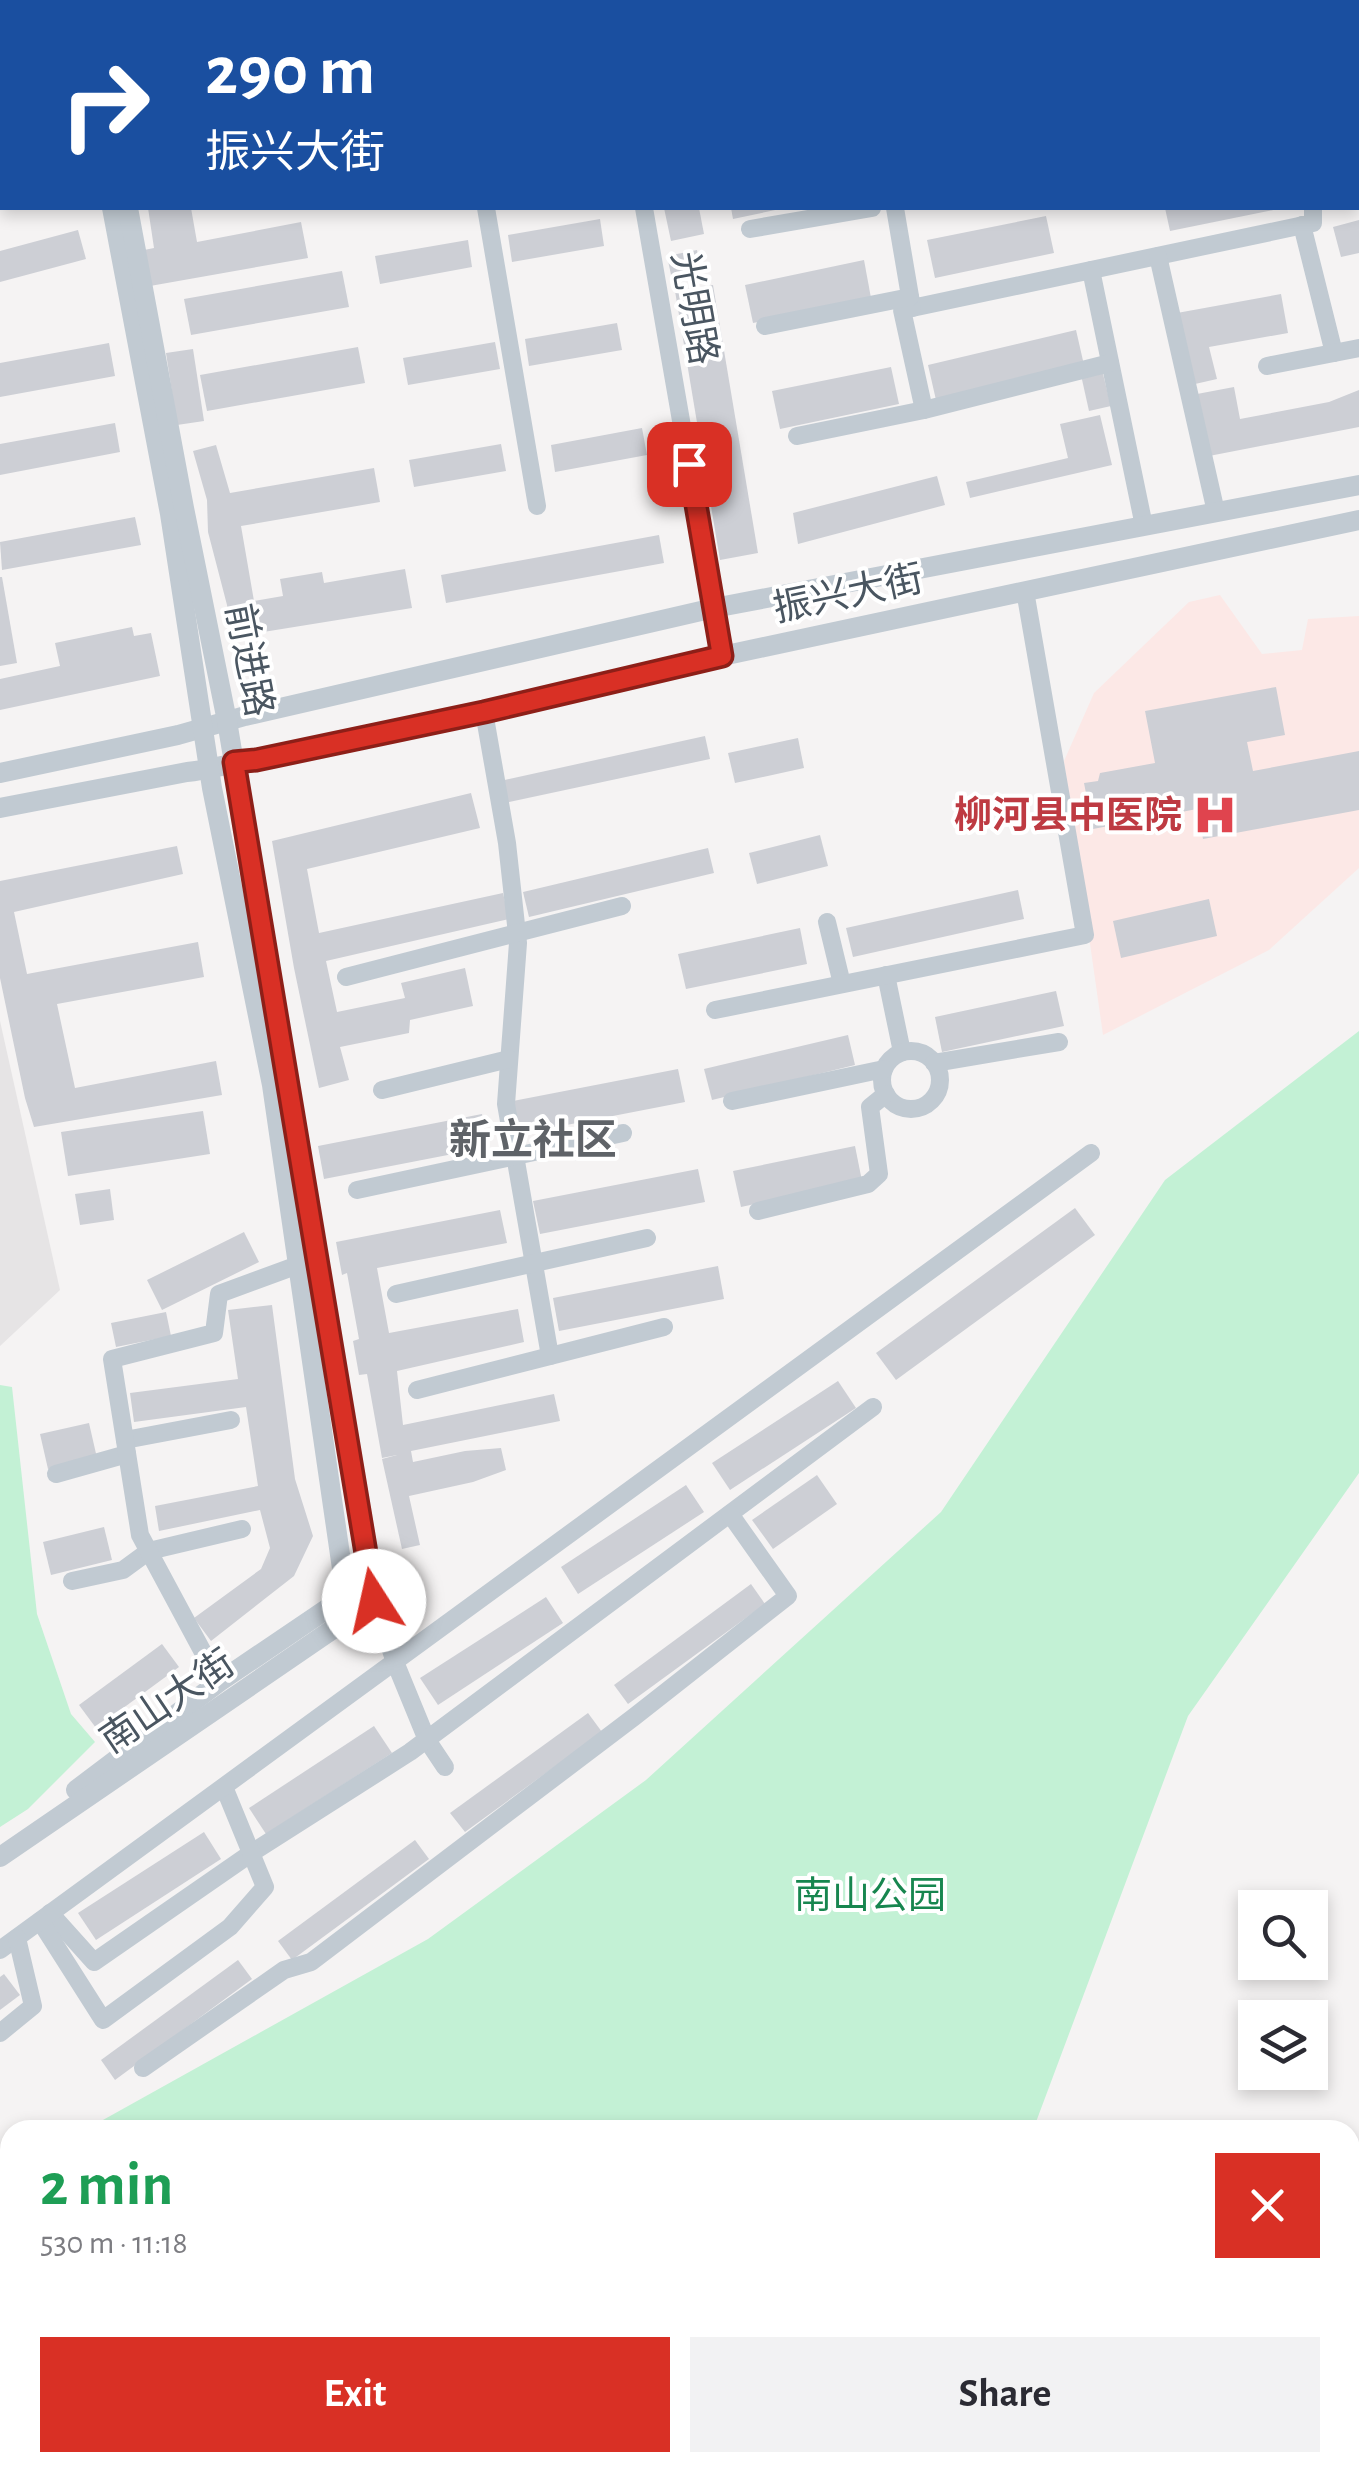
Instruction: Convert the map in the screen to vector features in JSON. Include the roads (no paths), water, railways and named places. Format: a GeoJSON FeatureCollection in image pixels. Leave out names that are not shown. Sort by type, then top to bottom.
{"type":"FeatureCollection","features":[{"type":"Feature","properties":{"kind":"street","name":"前进路"},"geometry":{"type":"LineString","coordinates":[[112,210],[170,514],[208,770],[272,1085],[346,1596]]}},
{"type":"Feature","properties":{"kind":"street","name":"前进路"},"geometry":{"type":"LineString","coordinates":[[128,210],[227,721],[374,1601]]}},
{"type":"Feature","properties":{"kind":"street"},"geometry":{"type":"LineString","coordinates":[[486,210],[537,506]]}},
{"type":"Feature","properties":{"kind":"street","name":"光明路"},"geometry":{"type":"LineString","coordinates":[[644,210],[722,656]]}},
{"type":"Feature","properties":{"kind":"street"},"geometry":{"type":"LineString","coordinates":[[750,229],[860,210]]}},
{"type":"Feature","properties":{"kind":"street"},"geometry":{"type":"LineString","coordinates":[[895,210],[911,302]]}},
{"type":"Feature","properties":{"kind":"street"},"geometry":{"type":"LineString","coordinates":[[765,326],[1091,270],[1302,226],[1313,223],[1313,210]]}},
{"type":"Feature","properties":{"kind":"street"},"geometry":{"type":"LineString","coordinates":[[1302,226],[1334,353]]}},
{"type":"Feature","properties":{"kind":"street"},"geometry":{"type":"LineString","coordinates":[[1158,256],[1216,512]]}},
{"type":"Feature","properties":{"kind":"street"},"geometry":{"type":"LineString","coordinates":[[1091,270],[1144,526]]}},
{"type":"Feature","properties":{"kind":"street"},"geometry":{"type":"LineString","coordinates":[[911,302],[902,310],[924,410]]}},
{"type":"Feature","properties":{"kind":"street"},"geometry":{"type":"LineString","coordinates":[[1266,366],[1359,348]]}},
{"type":"Feature","properties":{"kind":"street"},"geometry":{"type":"LineString","coordinates":[[797,436],[924,410],[1110,363]]}},
{"type":"Feature","properties":{"kind":"street","name":"振兴大街"},"geometry":{"type":"LineString","coordinates":[[0,773],[714,608],[1359,486]]}},
{"type":"Feature","properties":{"kind":"street","name":"振兴大街"},"geometry":{"type":"LineString","coordinates":[[0,808],[208,770],[484,712],[722,656],[1359,520]]}},
{"type":"Feature","properties":{"kind":"street"},"geometry":{"type":"LineString","coordinates":[[715,1010],[1085,935],[1025,591]]}},
{"type":"Feature","properties":{"kind":"street"},"geometry":{"type":"LineString","coordinates":[[484,712],[507,842],[518,943],[506,1104],[550,1356]]}},
{"type":"Feature","properties":{"kind":"street"},"geometry":{"type":"LineString","coordinates":[[346,977],[622,906]]}},
{"type":"Feature","properties":{"kind":"street"},"geometry":{"type":"LineString","coordinates":[[827,922],[842,984]]}},
{"type":"Feature","properties":{"kind":"street"},"geometry":{"type":"LineString","coordinates":[[886,975],[902,1052]]}},
{"type":"Feature","properties":{"kind":"street"},"geometry":{"type":"LineString","coordinates":[[934,1063],[1059,1042]]}},
{"type":"Feature","properties":{"kind":"street"},"geometry":{"type":"LineString","coordinates":[[914,1051],[934,1063],[939,1085],[926,1104],[904,1108],[886,1094],[882,1086],[884,1069],[902,1052],[914,1051]]}},
{"type":"Feature","properties":{"kind":"street"},"geometry":{"type":"LineString","coordinates":[[382,1090],[509,1059]]}},
{"type":"Feature","properties":{"kind":"street"},"geometry":{"type":"LineString","coordinates":[[732,1101],[884,1069]]}},
{"type":"Feature","properties":{"kind":"street"},"geometry":{"type":"LineString","coordinates":[[758,1211],[868,1184],[880,1174],[870,1108],[886,1094]]}},
{"type":"Feature","properties":{"kind":"street"},"geometry":{"type":"LineString","coordinates":[[357,1190],[622,1132]]}},
{"type":"Feature","properties":{"kind":"street"},"geometry":{"type":"LineString","coordinates":[[0,1950],[1091,1153]]}},
{"type":"Feature","properties":{"kind":"street"},"geometry":{"type":"LineString","coordinates":[[396,1294],[647,1238]]}},
{"type":"Feature","properties":{"kind":"street"},"geometry":{"type":"LineString","coordinates":[[219,1682],[140,1535],[112,1358],[214,1333],[218,1294],[298,1265]]}},
{"type":"Feature","properties":{"kind":"street"},"geometry":{"type":"LineString","coordinates":[[417,1390],[664,1327]]}},
{"type":"Feature","properties":{"kind":"street"},"geometry":{"type":"LineString","coordinates":[[45,1917],[94,1962],[250,1854],[427,1740],[873,1407]]}},
{"type":"Feature","properties":{"kind":"street"},"geometry":{"type":"LineString","coordinates":[[56,1474],[126,1447],[231,1420]]}},
{"type":"Feature","properties":{"kind":"street"},"geometry":{"type":"LineString","coordinates":[[143,2068],[284,1970],[311,1962],[788,1596],[730,1514]]}},
{"type":"Feature","properties":{"kind":"street"},"geometry":{"type":"LineString","coordinates":[[72,1581],[123,1570],[149,1551],[242,1529]]}},
{"type":"Feature","properties":{"kind":"street","name":"南山大街"},"geometry":{"type":"LineString","coordinates":[[0,1842],[219,1682],[346,1596]]}},
{"type":"Feature","properties":{"kind":"street"},"geometry":{"type":"LineString","coordinates":[[374,1601],[427,1740],[445,1767]]}},
{"type":"Feature","properties":{"kind":"street","name":"南山大街"},"geometry":{"type":"LineString","coordinates":[[0,1857],[374,1601]]}},
{"type":"Feature","properties":{"kind":"street"},"geometry":{"type":"LineString","coordinates":[[45,1917],[103,2020],[230,1927],[265,1888],[224,1787]]}},
{"type":"Feature","properties":{"kind":"street"},"geometry":{"type":"LineString","coordinates":[[0,2033],[33,2006],[17,1938]]}},
{"type":"Feature","properties":{"kind":"place","name":"柳河县中医院"},"geometry":{"type":"Point","coordinates":[1215,815]}},
{"type":"Feature","properties":{"kind":"district","name":"新立社区"},"geometry":{"type":"Point","coordinates":[533,1139]}},
{"type":"Feature","properties":{"kind":"park label","name":"南山公园"},"geometry":{"type":"Point","coordinates":[870,1895]}}]}
